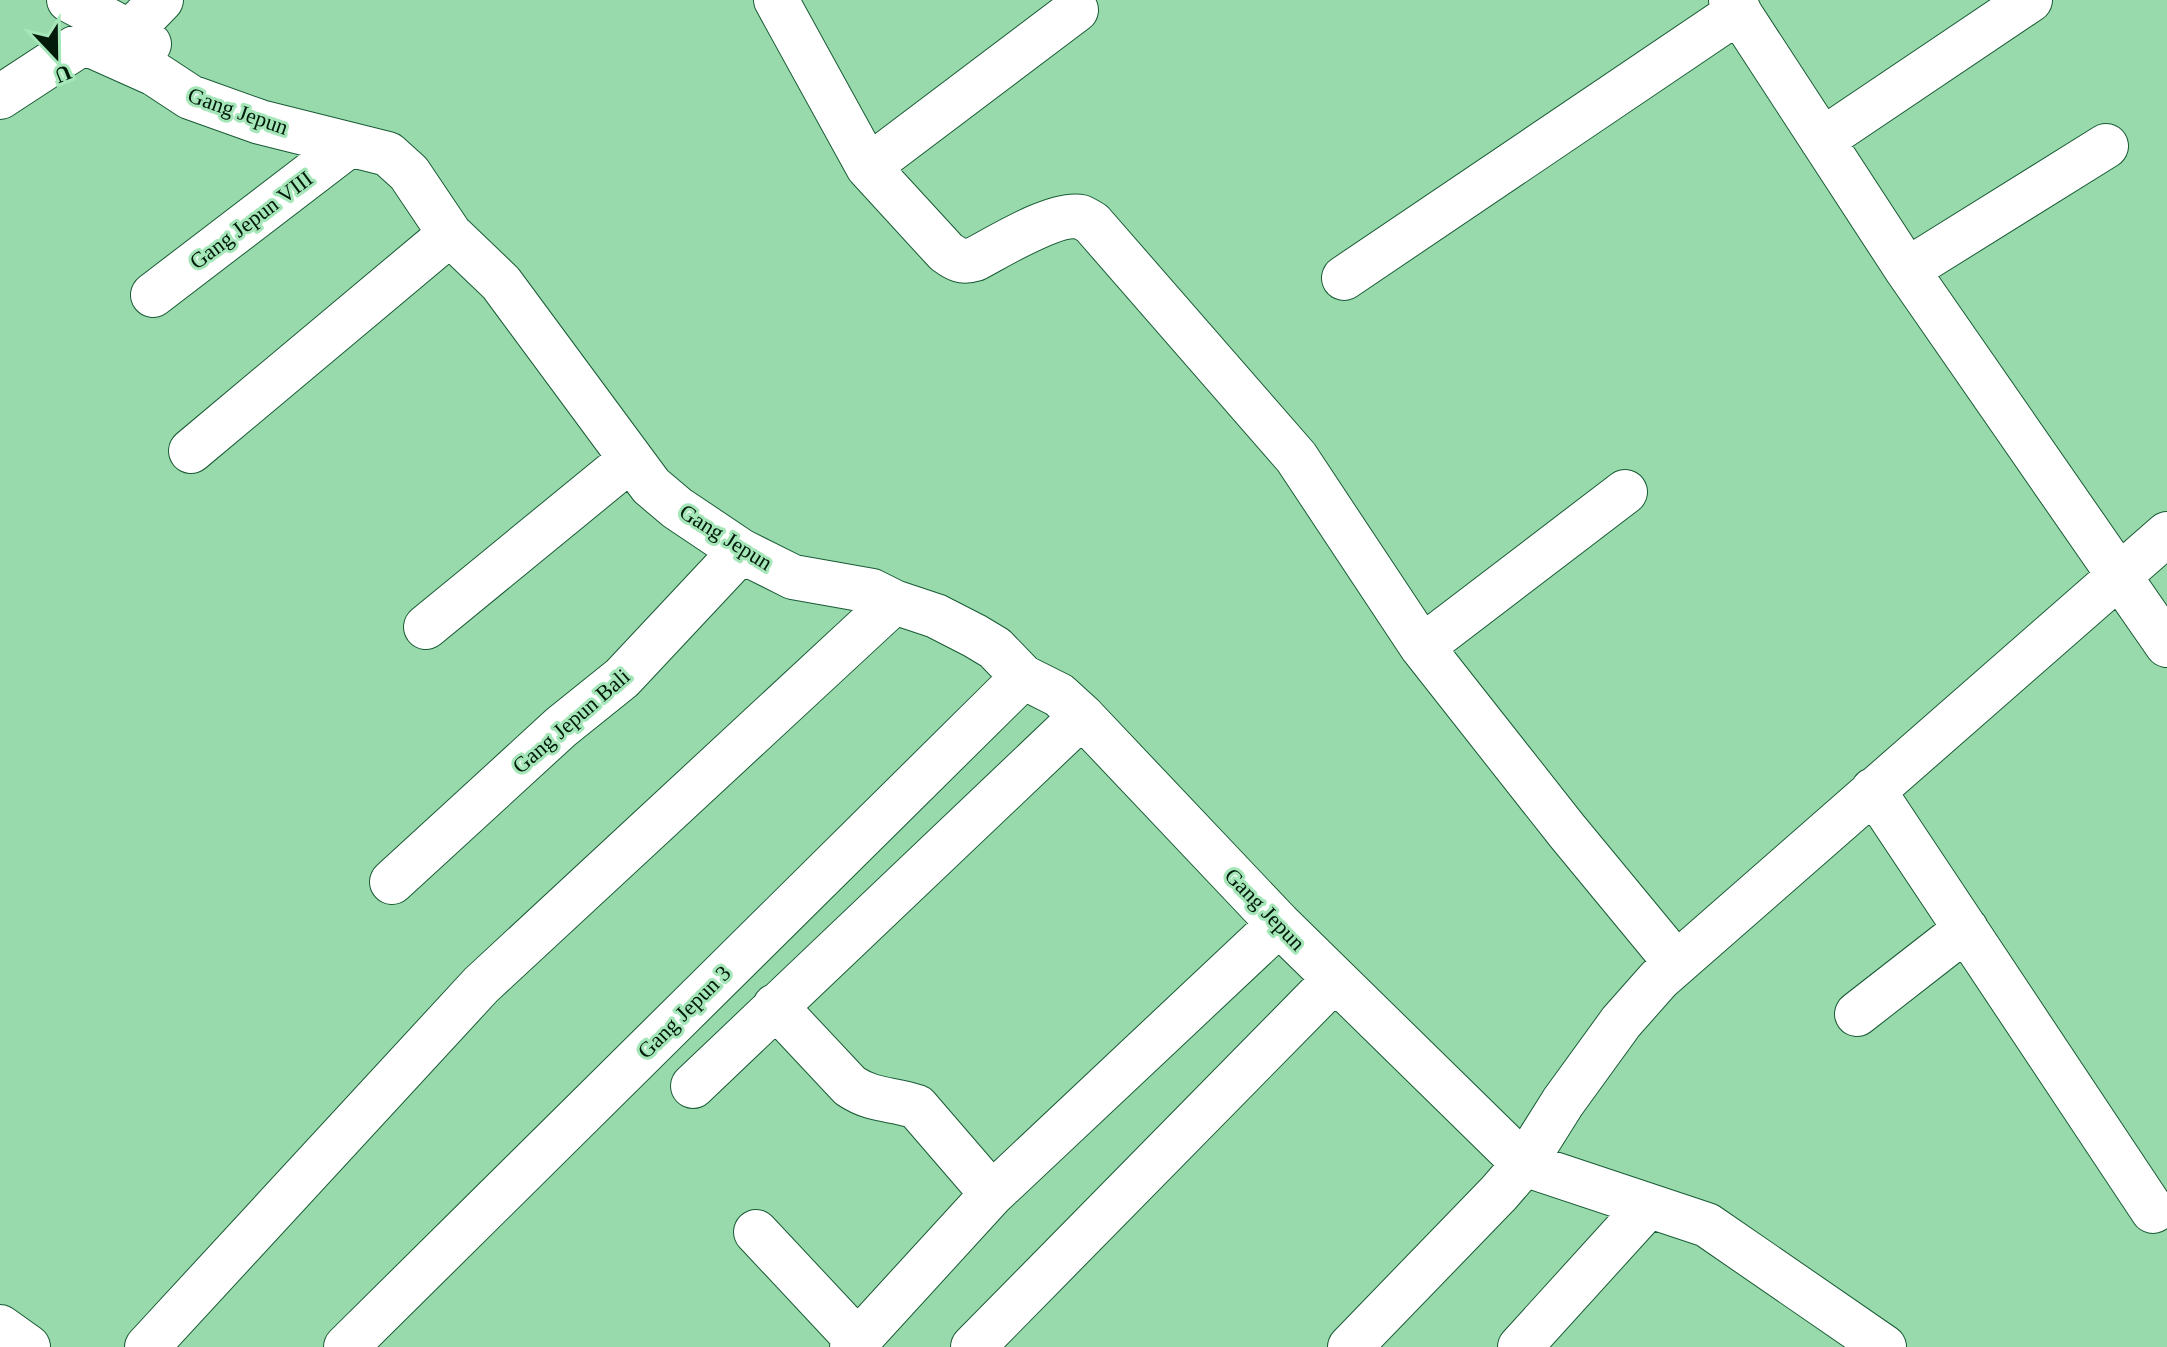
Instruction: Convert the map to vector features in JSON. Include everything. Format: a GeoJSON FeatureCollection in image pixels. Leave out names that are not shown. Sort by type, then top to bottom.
{"type":"FeatureCollection","features":[{"type":"Feature","properties":{"kind":"street"},"geometry":{"type":"LineString","coordinates":[[69,0],[149,45],[155,74]]}},
{"type":"Feature","properties":{"kind":"street"},"geometry":{"type":"LineString","coordinates":[[130,32],[161,0]]}},
{"type":"Feature","properties":{"kind":"street"},"geometry":{"type":"LineString","coordinates":[[777,0],[868,167],[946,252],[958,261],[975,259],[1056,220],[1082,217],[1092,223],[1296,457],[1422,647],[1676,963]]}},
{"type":"Feature","properties":{"kind":"street"},"geometry":{"type":"LineString","coordinates":[[1822,140],[2030,0]]}},
{"type":"Feature","properties":{"kind":"street"},"geometry":{"type":"LineString","coordinates":[[1344,278],[1735,6],[1907,270],[2167,645]]}},
{"type":"Feature","properties":{"kind":"street"},"geometry":{"type":"LineString","coordinates":[[868,167],[1076,10]]}},
{"type":"Feature","properties":{"kind":"street","name":"Gang Jepun"},"geometry":{"type":"LineString","coordinates":[[0,97],[75,48],[88,44],[155,74],[190,97],[260,122],[388,154],[409,173],[450,234],[501,283],[651,486],[677,508],[741,551],[793,577],[872,591],[936,616],[995,648],[1023,677],[1059,695],[1279,924],[1524,1164]]}},
{"type":"Feature","properties":{"kind":"street","name":"Gang Jepun VIII"},"geometry":{"type":"LineString","coordinates":[[153,295],[349,145]]}},
{"type":"Feature","properties":{"kind":"street"},"geometry":{"type":"LineString","coordinates":[[1907,270],[2106,146]]}},
{"type":"Feature","properties":{"kind":"street"},"geometry":{"type":"LineString","coordinates":[[191,451],[450,234]]}},
{"type":"Feature","properties":{"kind":"street"},"geometry":{"type":"LineString","coordinates":[[426,627],[631,459]]}},
{"type":"Feature","properties":{"kind":"street"},"geometry":{"type":"LineString","coordinates":[[1422,647],[1625,492]]}},
{"type":"Feature","properties":{"kind":"street"},"geometry":{"type":"LineString","coordinates":[[1350,1347],[1524,1164],[1563,1102],[1621,1022],[1676,963],[2167,534]]}},
{"type":"Feature","properties":{"kind":"street","name":"Gang Jepun Bali"},"geometry":{"type":"LineString","coordinates":[[392,882],[561,727],[622,678],[741,551]]}},
{"type":"Feature","properties":{"kind":"street"},"geometry":{"type":"LineString","coordinates":[[147,1347],[481,985],[894,602]]}},
{"type":"Feature","properties":{"kind":"street","name":"Gang Jepun 3"},"geometry":{"type":"LineString","coordinates":[[346,1347],[1023,677]]}},
{"type":"Feature","properties":{"kind":"street"},"geometry":{"type":"LineString","coordinates":[[693,1086],[1082,716]]}},
{"type":"Feature","properties":{"kind":"street"},"geometry":{"type":"LineString","coordinates":[[1873,790],[2153,1211]]}},
{"type":"Feature","properties":{"kind":"street"},"geometry":{"type":"LineString","coordinates":[[756,1232],[855,1344],[992,1194],[1279,924]]}},
{"type":"Feature","properties":{"kind":"street"},"geometry":{"type":"LineString","coordinates":[[1857,1014],[1966,929]]}},
{"type":"Feature","properties":{"kind":"street"},"geometry":{"type":"LineString","coordinates":[[973,1347],[1335,979]]}},
{"type":"Feature","properties":{"kind":"street"},"geometry":{"type":"LineString","coordinates":[[775,1006],[850,1086],[864,1095],[917,1107],[992,1194]]}},
{"type":"Feature","properties":{"kind":"street"},"geometry":{"type":"LineString","coordinates":[[1524,1164],[1707,1225],[1884,1347]]}},
{"type":"Feature","properties":{"kind":"street"},"geometry":{"type":"LineString","coordinates":[[1520,1347],[1648,1206]]}},
{"type":"Feature","properties":{"kind":"street"},"geometry":{"type":"LineString","coordinates":[[0,1327],[27,1347]]}}]}
